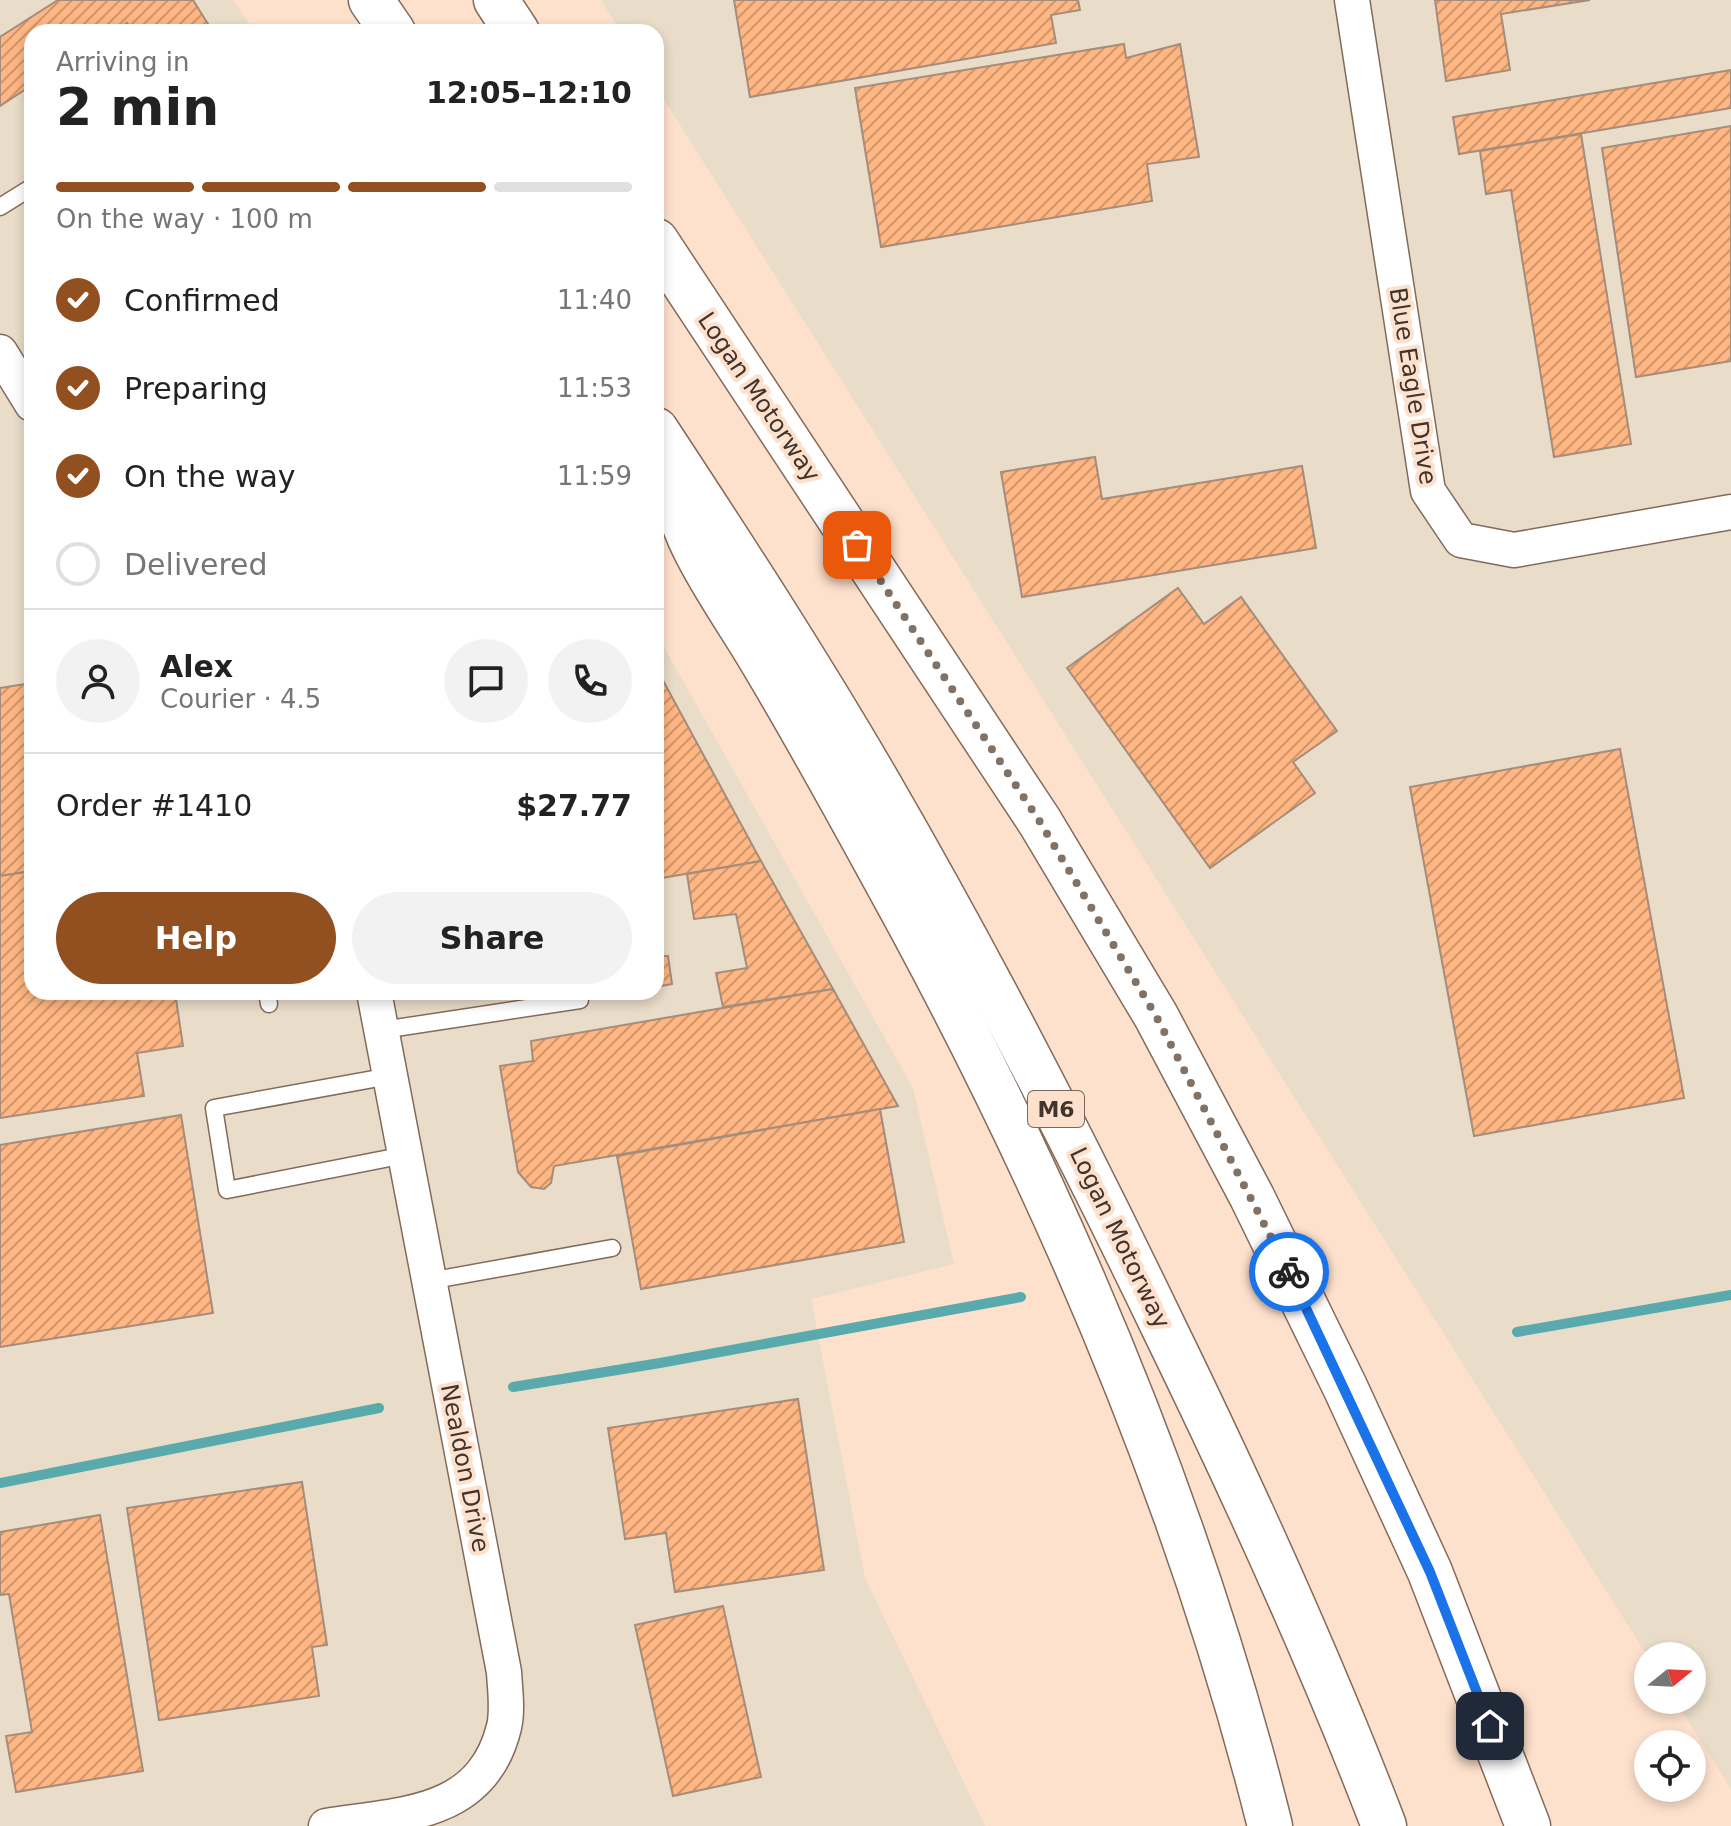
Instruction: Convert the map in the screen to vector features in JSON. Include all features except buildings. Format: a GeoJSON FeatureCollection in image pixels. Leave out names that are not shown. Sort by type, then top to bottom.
{"type":"FeatureCollection","features":[{"type":"Feature","properties":{"kind":"highway"},"geometry":{"type":"LineString","coordinates":[[371,0],[388,24]]}},
{"type":"Feature","properties":{"kind":"highway"},"geometry":{"type":"LineString","coordinates":[[496,0],[512,24]]}},
{"type":"Feature","properties":{"kind":"highway","name":"Logan Motorway"},"geometry":{"type":"LineString","coordinates":[[664,253],[1040,822],[1156,1016],[1252,1197],[1352,1401],[1430,1572],[1528,1826]]}},
{"type":"Feature","properties":{"kind":"highway","name":"Logan Motorway"},"geometry":{"type":"LineString","coordinates":[[664,442],[760,589],[871,772],[1005,1011],[1105,1206],[1210,1422],[1292,1601],[1384,1826]]}},
{"type":"Feature","properties":{"kind":"highway"},"geometry":{"type":"LineString","coordinates":[[664,471],[693,545],[766,666],[900,907],[1007,1113],[1059,1224],[1144,1427],[1215,1633],[1250,1745],[1270,1826]]}},
{"type":"Feature","properties":{"kind":"street","name":"Blue Eagle Drive"},"geometry":{"type":"LineString","coordinates":[[1352,0],[1428,491],[1461,540],[1514,550],[1731,512]]}},
{"type":"Feature","properties":{"kind":"street"},"geometry":{"type":"LineString","coordinates":[[3,363],[24,393]]}},
{"type":"Feature","properties":{"kind":"street","name":"Nealdon Drive"},"geometry":{"type":"LineString","coordinates":[[326,1826],[421,1810],[448,1801],[469,1789],[484,1772],[505,1726],[504,1672],[376,1000]]}},
{"type":"Feature","properties":{"kind":"lane"},"geometry":{"type":"LineString","coordinates":[[0,207],[24,192]]}},
{"type":"Feature","properties":{"kind":"lane"},"geometry":{"type":"LineString","coordinates":[[382,1030],[580,1000]]}},
{"type":"Feature","properties":{"kind":"lane"},"geometry":{"type":"LineString","coordinates":[[390,1076],[214,1108],[227,1190],[405,1155]]}},
{"type":"Feature","properties":{"kind":"lane"},"geometry":{"type":"LineString","coordinates":[[429,1281],[612,1248]]}},
{"type":"Feature","properties":{"kind":"shaded area"},"geometry":{"type":"Polygon","coordinates":[[[0,0],[233,0],[250,24],[24,24],[24,1000],[664,1000],[664,647],[913,1088],[954,1264],[811,1299],[865,1578],[985,1826],[0,1826],[0,0]]]}},
{"type":"Feature","properties":{"kind":"shaded area"},"geometry":{"type":"Polygon","coordinates":[[[601,0],[1731,0],[1731,1789],[1706,1749],[1706,1730],[1694,1730],[1684,1714],[1706,1714],[1706,1642],[1639,1642],[664,100],[664,24],[616,24],[601,0]]]}},
{"type":"Feature","properties":{"kind":"waterway"},"geometry":{"type":"LineString","coordinates":[[1517,1332],[1731,1295]]}},
{"type":"Feature","properties":{"kind":"waterway"},"geometry":{"type":"LineString","coordinates":[[513,1387],[1021,1297]]}},
{"type":"Feature","properties":{"kind":"waterway"},"geometry":{"type":"LineString","coordinates":[[0,1483],[379,1408]]}},
{"type":"Feature","properties":{"kind":"way so far"},"geometry":{"type":"LineString","coordinates":[[857,545],[1040,822],[1156,1016],[1289,1272]]}},
{"type":"Feature","properties":{"kind":"route"},"geometry":{"type":"LineString","coordinates":[[1289,1272],[1430,1572],[1490,1726]]}}]}
